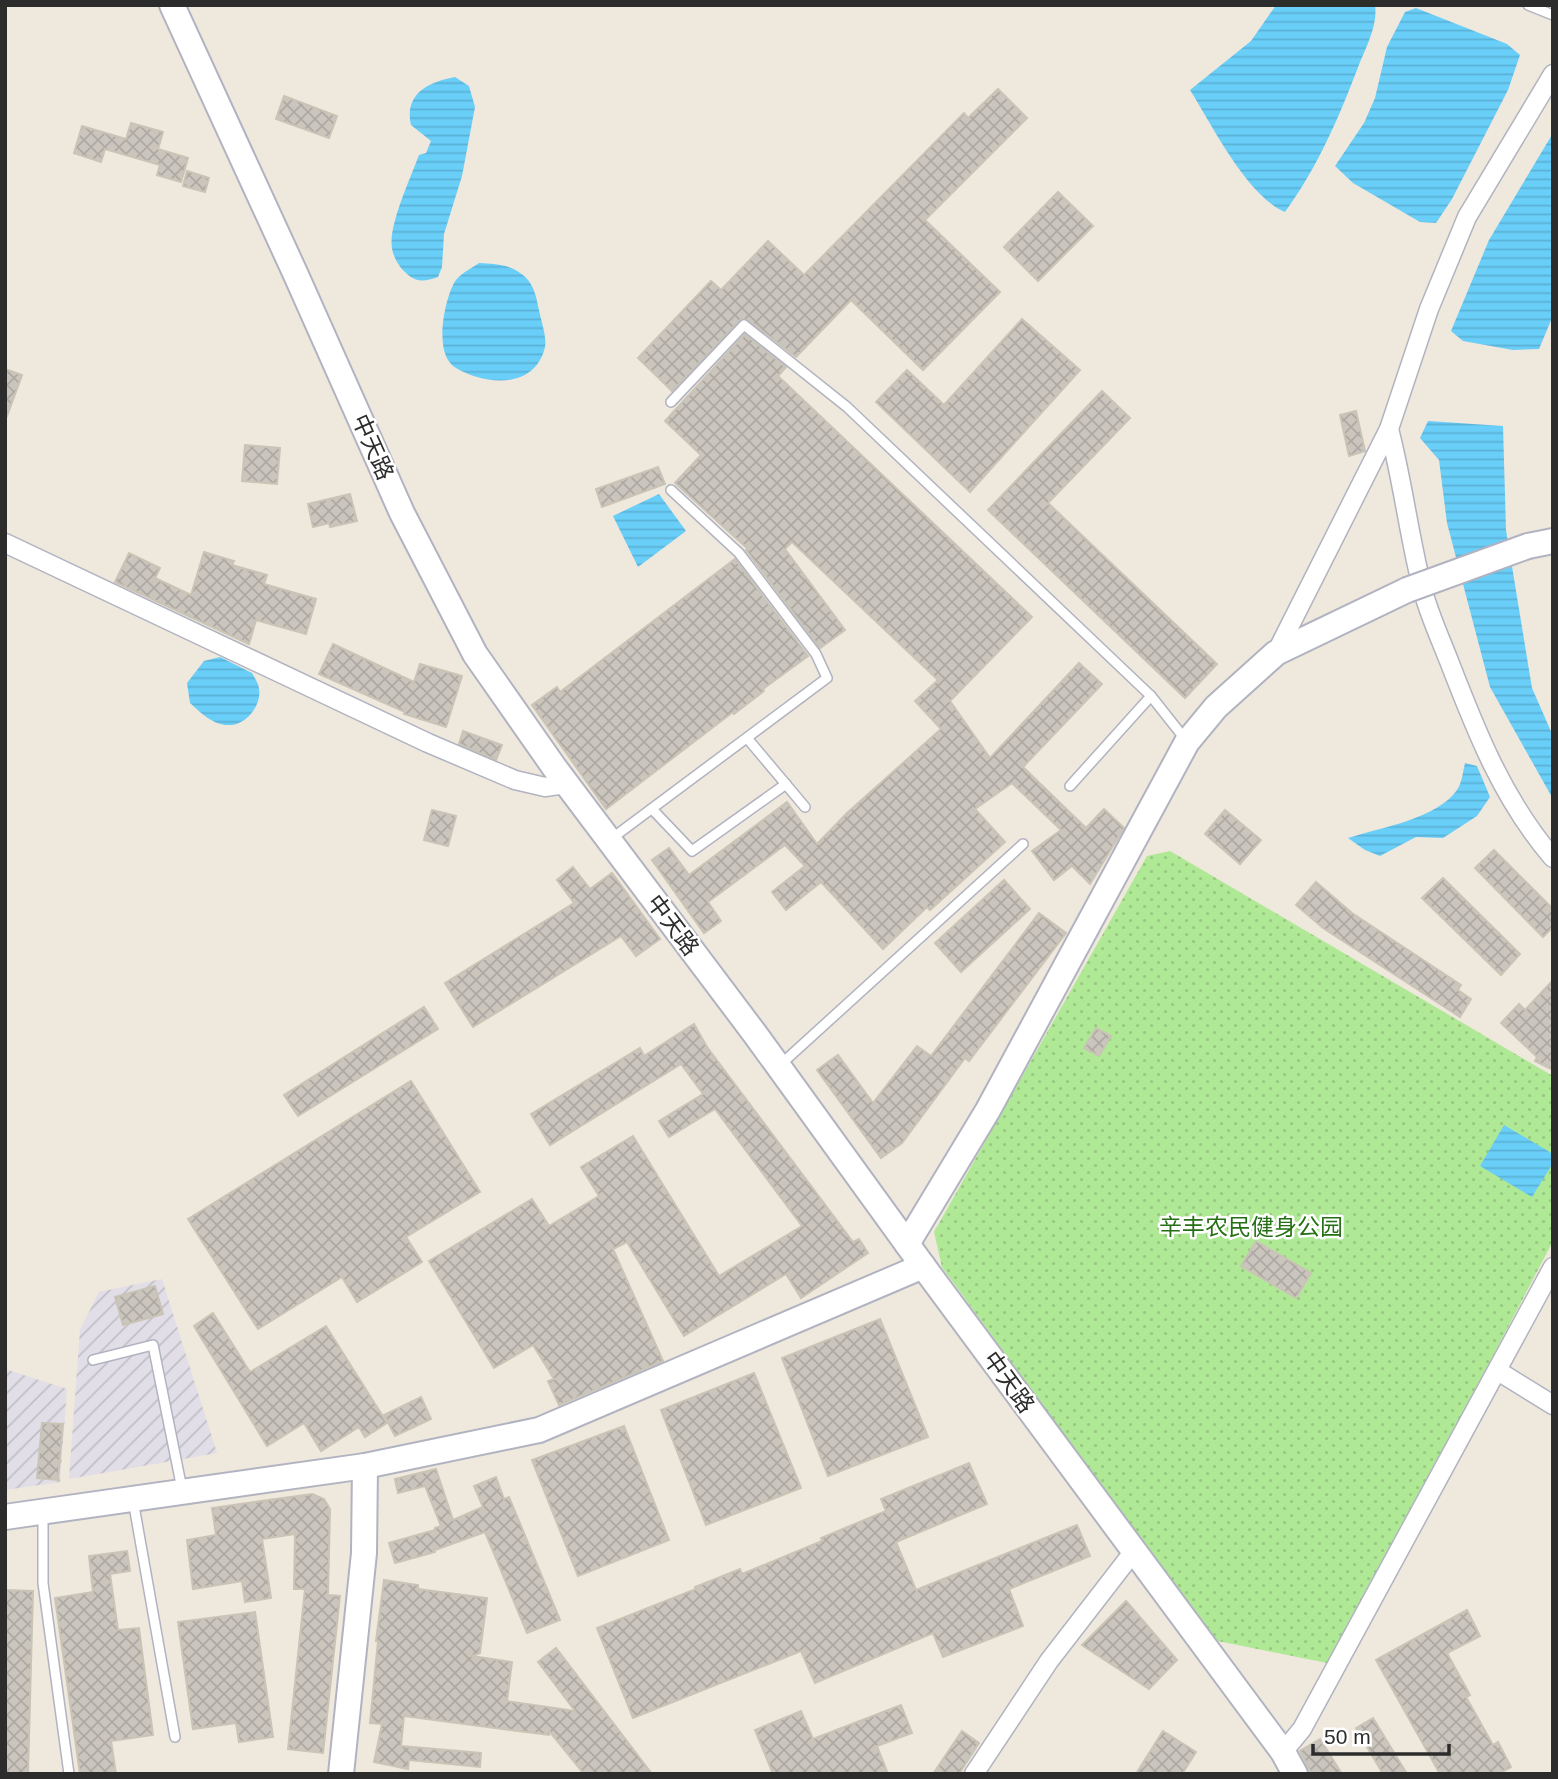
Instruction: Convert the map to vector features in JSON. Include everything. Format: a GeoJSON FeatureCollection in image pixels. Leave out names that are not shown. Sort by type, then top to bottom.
{"type":"FeatureCollection","features":[{"type":"Feature","properties":{"kind":"main road","name":"中天路"},"geometry":{"type":"LineString","coordinates":[[172,5],[402,513],[475,654],[566,783],[779,1066],[923,1266],[1283,1752],[1296,1774]]}},
{"type":"Feature","properties":{"kind":"main road"},"geometry":{"type":"LineString","coordinates":[[907,1244],[988,1110],[1187,743],[1216,707],[1276,653],[1407,590],[1528,546],[1553,541]]}},
{"type":"Feature","properties":{"kind":"main road"},"geometry":{"type":"LineString","coordinates":[[5,1517],[365,1466],[539,1430],[923,1266]]}},
{"type":"Feature","properties":{"kind":"main road"},"geometry":{"type":"LineString","coordinates":[[344,1773],[364,1553],[365,1466]]}},
{"type":"Feature","properties":{"kind":"street"},"geometry":{"type":"LineString","coordinates":[[1276,653],[1389,429],[1429,309],[1467,216],[1553,74]]}},
{"type":"Feature","properties":{"kind":"street"},"geometry":{"type":"LineString","coordinates":[[1389,429],[1424,594],[1461,694],[1476,733],[1507,794],[1553,858]]}},
{"type":"Feature","properties":{"kind":"street"},"geometry":{"type":"LineString","coordinates":[[5,543],[428,743],[515,780],[545,787],[566,783]]}},
{"type":"Feature","properties":{"kind":"street"},"geometry":{"type":"LineString","coordinates":[[1283,1752],[1302,1729],[1553,1267]]}},
{"type":"Feature","properties":{"kind":"street"},"geometry":{"type":"LineString","coordinates":[[1498,1371],[1553,1405]]}},
{"type":"Feature","properties":{"kind":"street"},"geometry":{"type":"LineString","coordinates":[[974,1774],[1049,1661],[1134,1551]]}},
{"type":"Feature","properties":{"kind":"lane"},"geometry":{"type":"LineString","coordinates":[[1528,5],[1553,15]]}},
{"type":"Feature","properties":{"kind":"lane"},"geometry":{"type":"LineString","coordinates":[[671,402],[744,325],[847,407],[1152,696],[1187,743]]}},
{"type":"Feature","properties":{"kind":"lane"},"geometry":{"type":"LineString","coordinates":[[609,840],[827,678],[816,654],[739,553],[671,490]]}},
{"type":"Feature","properties":{"kind":"lane"},"geometry":{"type":"LineString","coordinates":[[1070,786],[1152,696]]}},
{"type":"Feature","properties":{"kind":"lane"},"geometry":{"type":"LineString","coordinates":[[747,738],[805,807]]}},
{"type":"Feature","properties":{"kind":"lane"},"geometry":{"type":"LineString","coordinates":[[652,809],[692,851],[786,784]]}},
{"type":"Feature","properties":{"kind":"lane"},"geometry":{"type":"LineString","coordinates":[[779,1066],[1023,844]]}},
{"type":"Feature","properties":{"kind":"lane"},"geometry":{"type":"LineString","coordinates":[[93,1360],[153,1345],[183,1492]]}},
{"type":"Feature","properties":{"kind":"lane"},"geometry":{"type":"LineString","coordinates":[[133,1499],[175,1737]]}},
{"type":"Feature","properties":{"kind":"lane"},"geometry":{"type":"LineString","coordinates":[[43,1512],[43,1583],[69,1774]]}},
{"type":"Feature","properties":{"kind":"shaded area"},"geometry":{"type":"Polygon","coordinates":[[[162,1279],[217,1453],[69,1479],[80,1330],[99,1292],[162,1279]]]}},
{"type":"Feature","properties":{"kind":"shaded area"},"geometry":{"type":"Polygon","coordinates":[[[5,1369],[67,1389],[60,1482],[5,1490],[5,1369]]]}},
{"type":"Feature","properties":{"kind":"green space","name":"辛丰农民健身公园"},"geometry":{"type":"Polygon","coordinates":[[[1170,851],[1553,1076],[1553,1241],[1435,1467],[1327,1663],[1213,1640],[942,1267],[934,1232],[1147,856],[1170,851]]]}},
{"type":"Feature","properties":{"kind":"water"},"geometry":{"type":"Polygon","coordinates":[[[1276,5],[1375,5],[1376,12],[1369,42],[1336,121],[1308,177],[1285,212],[1271,204],[1244,176],[1190,90],[1251,41],[1276,5]]]}},
{"type":"Feature","properties":{"kind":"water"},"geometry":{"type":"Polygon","coordinates":[[[1416,8],[1507,44],[1520,55],[1508,90],[1452,199],[1436,223],[1420,222],[1353,183],[1335,166],[1364,123],[1375,98],[1387,47],[1405,12],[1416,8]]]}},
{"type":"Feature","properties":{"kind":"water"},"geometry":{"type":"Polygon","coordinates":[[[455,77],[469,86],[475,107],[462,176],[444,234],[442,267],[438,277],[420,280],[403,270],[392,248],[393,227],[401,202],[419,155],[426,153],[431,141],[411,125],[411,105],[420,91],[427,86],[455,77]]]}},
{"type":"Feature","properties":{"kind":"water"},"geometry":{"type":"Polygon","coordinates":[[[1553,133],[1552,318],[1539,349],[1513,350],[1463,341],[1451,331],[1489,240],[1553,133]]]}},
{"type":"Feature","properties":{"kind":"water"},"geometry":{"type":"Polygon","coordinates":[[[479,263],[511,268],[525,277],[534,290],[545,334],[545,347],[531,371],[520,377],[494,380],[468,374],[456,368],[445,352],[444,315],[450,292],[459,277],[479,263]]]}},
{"type":"Feature","properties":{"kind":"water"},"geometry":{"type":"Polygon","coordinates":[[[1428,421],[1503,426],[1506,530],[1532,688],[1553,736],[1553,799],[1490,687],[1447,523],[1439,460],[1420,438],[1428,421]]]}},
{"type":"Feature","properties":{"kind":"water"},"geometry":{"type":"Polygon","coordinates":[[[659,494],[686,531],[638,567],[613,516],[659,494]]]}},
{"type":"Feature","properties":{"kind":"water"},"geometry":{"type":"Polygon","coordinates":[[[220,657],[252,673],[259,687],[258,701],[252,713],[236,724],[224,725],[213,721],[190,703],[187,683],[204,661],[220,657]]]}},
{"type":"Feature","properties":{"kind":"water"},"geometry":{"type":"Polygon","coordinates":[[[1465,763],[1477,766],[1490,797],[1477,816],[1443,838],[1416,837],[1380,856],[1365,850],[1348,838],[1407,821],[1436,808],[1457,790],[1465,763]]]}},
{"type":"Feature","properties":{"kind":"water"},"geometry":{"type":"Polygon","coordinates":[[[1504,1125],[1553,1154],[1553,1163],[1532,1197],[1480,1166],[1504,1125]]]}},
{"type":"Feature","properties":{"kind":"building"},"geometry":{"type":"Polygon","coordinates":[[[998,89],[1027,118],[925,220],[1000,292],[923,370],[851,300],[796,357],[748,320],[741,319],[672,391],[638,358],[711,281],[721,290],[768,241],[804,275],[964,113],[968,118],[998,89]]]}},
{"type":"Feature","properties":{"kind":"building"},"geometry":{"type":"Polygon","coordinates":[[[284,96],[337,116],[329,138],[276,119],[284,96]]]}},
{"type":"Feature","properties":{"kind":"building"},"geometry":{"type":"Polygon","coordinates":[[[131,123],[163,132],[158,149],[188,158],[181,182],[157,175],[160,165],[105,149],[101,162],[74,153],[82,126],[126,139],[131,123]]]}},
{"type":"Feature","properties":{"kind":"building"},"geometry":{"type":"Polygon","coordinates":[[[187,171],[209,178],[205,192],[183,186],[187,171]]]}},
{"type":"Feature","properties":{"kind":"building"},"geometry":{"type":"Polygon","coordinates":[[[1058,192],[1093,226],[1038,281],[1004,247],[1058,192]]]}},
{"type":"Feature","properties":{"kind":"building"},"geometry":{"type":"Polygon","coordinates":[[[1022,319],[1080,370],[970,492],[876,402],[907,370],[944,405],[1022,319]]]}},
{"type":"Feature","properties":{"kind":"building"},"geometry":{"type":"Polygon","coordinates":[[[745,334],[786,367],[778,376],[1032,617],[950,701],[990,758],[1079,663],[1102,684],[1023,767],[1086,828],[1104,809],[1124,828],[1090,884],[1072,866],[1054,880],[1032,851],[1061,830],[1012,783],[975,809],[1005,842],[930,910],[927,907],[883,949],[821,882],[786,910],[772,892],[805,866],[785,845],[708,902],[721,921],[704,933],[652,860],[669,848],[689,875],[787,802],[817,844],[847,813],[941,729],[915,701],[938,680],[792,542],[785,549],[845,630],[820,648],[746,550],[748,549],[675,483],[701,455],[665,421],[745,334]]]}},
{"type":"Feature","properties":{"kind":"building"},"geometry":{"type":"Polygon","coordinates":[[[5,369],[22,375],[7,416],[5,415],[5,369]]]}},
{"type":"Feature","properties":{"kind":"building"},"geometry":{"type":"Polygon","coordinates":[[[1102,391],[1130,418],[1048,503],[1217,664],[1185,698],[988,510],[1102,391]]]}},
{"type":"Feature","properties":{"kind":"building"},"geometry":{"type":"Polygon","coordinates":[[[1356,411],[1365,451],[1349,456],[1340,415],[1356,411]]]}},
{"type":"Feature","properties":{"kind":"building"},"geometry":{"type":"Polygon","coordinates":[[[245,445],[280,448],[277,484],[242,481],[245,445]]]}},
{"type":"Feature","properties":{"kind":"building"},"geometry":{"type":"Polygon","coordinates":[[[658,467],[665,484],[602,507],[596,489],[658,467]]]}},
{"type":"Feature","properties":{"kind":"building"},"geometry":{"type":"Polygon","coordinates":[[[350,494],[357,521],[330,527],[329,523],[313,527],[308,504],[350,494]]]}},
{"type":"Feature","properties":{"kind":"building"},"geometry":{"type":"Polygon","coordinates":[[[204,552],[234,561],[232,565],[267,575],[264,584],[316,599],[306,634],[256,620],[249,644],[115,582],[129,553],[160,568],[155,578],[191,595],[204,552]]]}},
{"type":"Feature","properties":{"kind":"building"},"geometry":{"type":"Polygon","coordinates":[[[735,559],[808,656],[606,809],[532,705],[557,687],[560,692],[735,559]]]}},
{"type":"Feature","properties":{"kind":"building"},"geometry":{"type":"Polygon","coordinates":[[[333,644],[414,682],[420,664],[462,676],[446,727],[404,714],[405,712],[319,674],[333,644]]]}},
{"type":"Feature","properties":{"kind":"building"},"geometry":{"type":"Polygon","coordinates":[[[463,731],[502,745],[496,760],[459,744],[463,731]]]}},
{"type":"Feature","properties":{"kind":"building"},"geometry":{"type":"Polygon","coordinates":[[[432,810],[456,816],[448,846],[424,840],[432,810]]]}},
{"type":"Feature","properties":{"kind":"building"},"geometry":{"type":"Polygon","coordinates":[[[1225,810],[1261,840],[1240,864],[1205,834],[1225,810]]]}},
{"type":"Feature","properties":{"kind":"building"},"geometry":{"type":"Polygon","coordinates":[[[1494,850],[1553,909],[1553,927],[1543,937],[1475,868],[1494,850]]]}},
{"type":"Feature","properties":{"kind":"building"},"geometry":{"type":"Polygon","coordinates":[[[573,867],[590,889],[612,873],[660,939],[636,956],[621,936],[473,1027],[445,983],[574,903],[557,880],[573,867]]]}},
{"type":"Feature","properties":{"kind":"building"},"geometry":{"type":"Polygon","coordinates":[[[1443,878],[1520,954],[1501,975],[1422,898],[1443,878]]]}},
{"type":"Feature","properties":{"kind":"building"},"geometry":{"type":"Polygon","coordinates":[[[1004,880],[1030,909],[961,972],[935,943],[1004,880]]]}},
{"type":"Feature","properties":{"kind":"building"},"geometry":{"type":"Polygon","coordinates":[[[1316,882],[1352,913],[1461,985],[1458,990],[1471,999],[1460,1017],[1323,928],[1296,905],[1316,882]]]}},
{"type":"Feature","properties":{"kind":"building"},"geometry":{"type":"Polygon","coordinates":[[[1039,913],[1066,933],[969,1061],[965,1058],[902,1143],[881,1158],[817,1070],[838,1055],[873,1103],[917,1046],[931,1056],[1039,913]]]}},
{"type":"Feature","properties":{"kind":"building"},"geometry":{"type":"Polygon","coordinates":[[[1553,980],[1553,1070],[1535,1061],[1537,1057],[1501,1023],[1519,1004],[1525,1010],[1553,980]]]}},
{"type":"Feature","properties":{"kind":"building"},"geometry":{"type":"Polygon","coordinates":[[[424,1007],[438,1029],[298,1116],[284,1095],[424,1007]]]}},
{"type":"Feature","properties":{"kind":"building"},"geometry":{"type":"Polygon","coordinates":[[[694,1024],[707,1047],[853,1242],[859,1239],[868,1253],[801,1298],[786,1274],[684,1336],[627,1242],[613,1249],[663,1361],[559,1405],[548,1381],[554,1379],[533,1345],[494,1368],[429,1261],[532,1199],[549,1226],[599,1196],[581,1167],[633,1136],[719,1276],[802,1226],[715,1109],[669,1137],[659,1121],[703,1094],[681,1064],[550,1145],[531,1114],[640,1048],[644,1056],[694,1024]]]}},
{"type":"Feature","properties":{"kind":"building"},"geometry":{"type":"Polygon","coordinates":[[[1096,1028],[1111,1036],[1099,1056],[1084,1048],[1096,1028]]]}},
{"type":"Feature","properties":{"kind":"building"},"geometry":{"type":"Polygon","coordinates":[[[411,1081],[480,1192],[406,1237],[422,1262],[357,1302],[342,1277],[258,1329],[188,1219],[411,1081]]]}},
{"type":"Feature","properties":{"kind":"building"},"geometry":{"type":"Polygon","coordinates":[[[1256,1241],[1311,1273],[1296,1298],[1241,1266],[1256,1241]]]}},
{"type":"Feature","properties":{"kind":"building"},"geometry":{"type":"Polygon","coordinates":[[[155,1286],[163,1314],[123,1325],[115,1297],[155,1286]]]}},
{"type":"Feature","properties":{"kind":"building"},"geometry":{"type":"Polygon","coordinates":[[[213,1313],[250,1372],[326,1326],[387,1423],[365,1437],[359,1427],[321,1451],[304,1423],[267,1446],[194,1326],[213,1313]]]}},
{"type":"Feature","properties":{"kind":"building"},"geometry":{"type":"Polygon","coordinates":[[[880,1319],[928,1437],[828,1476],[782,1358],[880,1319]]]}},
{"type":"Feature","properties":{"kind":"building"},"geometry":{"type":"Polygon","coordinates":[[[754,1373],[801,1488],[706,1525],[661,1410],[754,1373]]]}},
{"type":"Feature","properties":{"kind":"building"},"geometry":{"type":"Polygon","coordinates":[[[421,1397],[431,1419],[395,1436],[384,1415],[421,1397]]]}},
{"type":"Feature","properties":{"kind":"building"},"geometry":{"type":"Polygon","coordinates":[[[42,1423],[63,1424],[58,1480],[37,1478],[42,1423]]]}},
{"type":"Feature","properties":{"kind":"building"},"geometry":{"type":"Polygon","coordinates":[[[624,1426],[669,1540],[578,1576],[532,1460],[624,1426]]]}},
{"type":"Feature","properties":{"kind":"building"},"geometry":{"type":"Polygon","coordinates":[[[969,1463],[987,1504],[896,1542],[916,1590],[1077,1525],[1090,1556],[1009,1589],[1023,1626],[943,1657],[933,1633],[815,1683],[801,1651],[633,1718],[597,1628],[740,1569],[742,1574],[822,1541],[821,1538],[886,1511],[881,1499],[969,1463]]]}},
{"type":"Feature","properties":{"kind":"building"},"geometry":{"type":"Polygon","coordinates":[[[436,1469],[453,1520],[483,1507],[474,1486],[496,1477],[504,1499],[509,1497],[560,1620],[527,1633],[485,1532],[435,1552],[395,1563],[389,1543],[441,1526],[425,1486],[398,1493],[395,1479],[436,1469]]]}},
{"type":"Feature","properties":{"kind":"building"},"geometry":{"type":"Polygon","coordinates":[[[312,1494],[324,1499],[330,1509],[328,1595],[340,1596],[323,1753],[288,1749],[305,1589],[294,1589],[295,1534],[262,1539],[271,1598],[245,1602],[242,1581],[193,1589],[187,1540],[216,1535],[212,1508],[312,1494]]]}},
{"type":"Feature","properties":{"kind":"building"},"geometry":{"type":"Polygon","coordinates":[[[127,1551],[130,1571],[110,1574],[118,1630],[139,1628],[153,1735],[111,1741],[116,1774],[80,1774],[55,1598],[93,1592],[89,1556],[127,1551]]]}},
{"type":"Feature","properties":{"kind":"building"},"geometry":{"type":"Polygon","coordinates":[[[384,1580],[418,1585],[418,1589],[487,1598],[480,1653],[472,1656],[512,1662],[507,1701],[575,1711],[538,1662],[556,1648],[652,1774],[584,1774],[550,1732],[549,1735],[404,1716],[401,1746],[481,1753],[480,1767],[409,1760],[408,1769],[374,1762],[382,1724],[370,1723],[384,1580]]]}},
{"type":"Feature","properties":{"kind":"building"},"geometry":{"type":"Polygon","coordinates":[[[5,1590],[33,1591],[28,1774],[5,1774],[5,1590]]]}},
{"type":"Feature","properties":{"kind":"building"},"geometry":{"type":"Polygon","coordinates":[[[1126,1601],[1177,1660],[1149,1689],[1082,1645],[1126,1601]]]}},
{"type":"Feature","properties":{"kind":"building"},"geometry":{"type":"Polygon","coordinates":[[[1467,1610],[1480,1636],[1447,1653],[1470,1695],[1466,1697],[1493,1745],[1498,1742],[1511,1767],[1498,1774],[1440,1774],[1376,1660],[1467,1610]]]}},
{"type":"Feature","properties":{"kind":"building"},"geometry":{"type":"Polygon","coordinates":[[[255,1612],[273,1737],[239,1742],[236,1723],[193,1729],[178,1622],[255,1612]]]}},
{"type":"Feature","properties":{"kind":"building"},"geometry":{"type":"Polygon","coordinates":[[[901,1705],[912,1733],[877,1746],[888,1774],[773,1774],[755,1730],[801,1711],[813,1739],[901,1705]]]}},
{"type":"Feature","properties":{"kind":"building"},"geometry":{"type":"Polygon","coordinates":[[[1373,1718],[1407,1774],[1383,1774],[1356,1728],[1373,1718]]]}},
{"type":"Feature","properties":{"kind":"building"},"geometry":{"type":"Polygon","coordinates":[[[962,1731],[979,1743],[959,1774],[933,1774],[962,1731]]]}},
{"type":"Feature","properties":{"kind":"building"},"geometry":{"type":"Polygon","coordinates":[[[1163,1731],[1196,1752],[1182,1774],[1136,1774],[1163,1731]]]}},
{"type":"Feature","properties":{"kind":"building"},"geometry":{"type":"Polygon","coordinates":[[[1320,1739],[1342,1774],[1312,1774],[1300,1751],[1320,1739]]]}}]}
